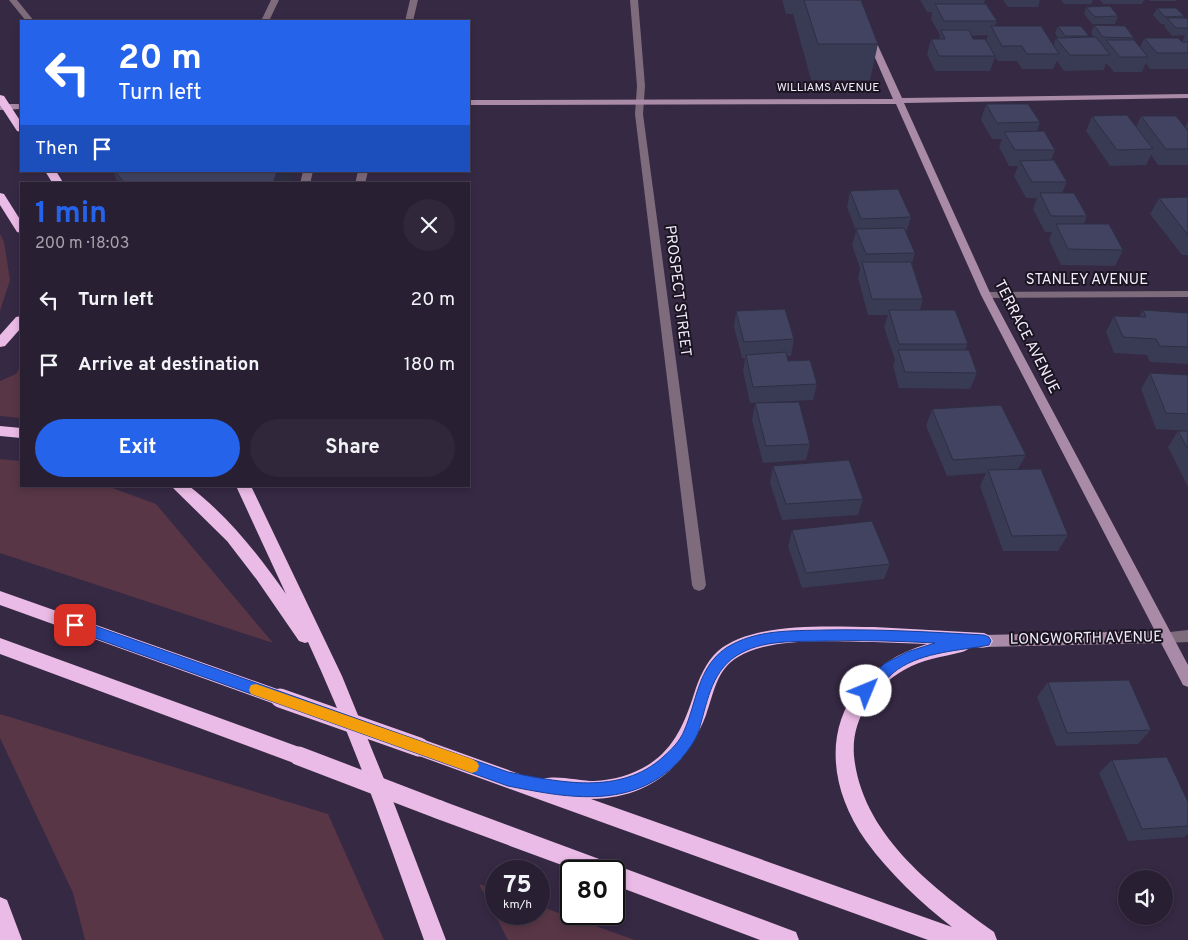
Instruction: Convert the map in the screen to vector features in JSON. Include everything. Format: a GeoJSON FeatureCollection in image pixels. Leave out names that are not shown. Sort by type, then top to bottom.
{"type":"FeatureCollection","features":[{"type":"Feature","properties":{"kind":"highway"},"geometry":{"type":"LineString","coordinates":[[2,104],[20,128]]}},
{"type":"Feature","properties":{"kind":"highway"},"geometry":{"type":"LineString","coordinates":[[0,196],[20,228]]}},
{"type":"Feature","properties":{"kind":"highway"},"geometry":{"type":"LineString","coordinates":[[0,343],[20,321]]}},
{"type":"Feature","properties":{"kind":"highway"},"geometry":{"type":"LineString","coordinates":[[0,431],[20,433]]}},
{"type":"Feature","properties":{"kind":"highway"},"geometry":{"type":"LineString","coordinates":[[179,487],[210,512],[242,547],[333,676]]}},
{"type":"Feature","properties":{"kind":"highway"},"geometry":{"type":"LineString","coordinates":[[243,487],[333,676],[385,806],[435,940]]}},
{"type":"Feature","properties":{"kind":"highway"},"geometry":{"type":"LineString","coordinates":[[0,598],[957,940]]}},
{"type":"Feature","properties":{"kind":"highway"},"geometry":{"type":"LineString","coordinates":[[508,779],[549,787],[597,791],[620,788],[640,781],[660,770],[677,754],[690,735],[706,683],[716,666],[731,652],[752,642],[774,637],[880,634],[984,641]]}},
{"type":"Feature","properties":{"kind":"highway"},"geometry":{"type":"LineString","coordinates":[[984,641],[935,649],[912,656],[889,668],[859,699],[849,717],[845,736],[844,761],[853,796],[863,819],[878,841],[900,866],[934,898],[986,940]]}},
{"type":"Feature","properties":{"kind":"highway"},"geometry":{"type":"LineString","coordinates":[[0,646],[575,860]]}},
{"type":"Feature","properties":{"kind":"highway"},"geometry":{"type":"LineString","coordinates":[[625,878],[788,940]]}},
{"type":"Feature","properties":{"kind":"highway"},"geometry":{"type":"LineString","coordinates":[[0,907],[11,940]]}},
{"type":"Feature","properties":{"kind":"main road","name":"TERRACE AVENUE"},"geometry":{"type":"LineString","coordinates":[[866,27],[986,295],[1188,680]]}},
{"type":"Feature","properties":{"kind":"main road","name":"WILLIAMS AVENUE"},"geometry":{"type":"LineString","coordinates":[[470,103],[899,101],[1188,96]]}},
{"type":"Feature","properties":{"kind":"main road"},"geometry":{"type":"LineString","coordinates":[[2,104],[20,107]]}},
{"type":"Feature","properties":{"kind":"main road","name":"LONGWORTH AVENUE"},"geometry":{"type":"LineString","coordinates":[[984,641],[1166,637]]}},
{"type":"Feature","properties":{"kind":"street"},"geometry":{"type":"LineString","coordinates":[[13,0],[29,20]]}},
{"type":"Feature","properties":{"kind":"street"},"geometry":{"type":"LineString","coordinates":[[265,20],[275,0]]}},
{"type":"Feature","properties":{"kind":"street"},"geometry":{"type":"LineString","coordinates":[[409,20],[414,0]]}},
{"type":"Feature","properties":{"kind":"street","name":"PROSPECT STREET"},"geometry":{"type":"LineString","coordinates":[[634,0],[641,86],[639,114],[699,585]]}},
{"type":"Feature","properties":{"kind":"street","name":"STANLEY AVENUE"},"geometry":{"type":"LineString","coordinates":[[986,295],[1188,294]]}},
{"type":"Feature","properties":{"kind":"street","name":"LONGWORTH AVENUE"},"geometry":{"type":"LineString","coordinates":[[1166,637],[1188,636]]}},
{"type":"Feature","properties":{"kind":"shaded area"},"geometry":{"type":"Polygon","coordinates":[[[0,234],[4,242],[10,280],[0,311],[0,234]]]}},
{"type":"Feature","properties":{"kind":"shaded area"},"geometry":{"type":"Polygon","coordinates":[[[20,367],[20,418],[0,416],[0,381],[16,374],[20,367]]]}},
{"type":"Feature","properties":{"kind":"shaded area"},"geometry":{"type":"Polygon","coordinates":[[[0,459],[20,461],[20,487],[110,487],[156,504],[273,643],[0,553],[0,459]]]}},
{"type":"Feature","properties":{"kind":"shaded area"},"geometry":{"type":"Polygon","coordinates":[[[0,714],[328,814],[384,940],[85,940],[73,893],[0,738],[0,714]]]}},
{"type":"Feature","properties":{"kind":"shaded area"},"geometry":{"type":"Polygon","coordinates":[[[479,884],[485,886],[485,896],[479,884]]]}},
{"type":"Feature","properties":{"kind":"shaded area"},"geometry":{"type":"Polygon","coordinates":[[[550,910],[560,913],[560,925],[593,925],[635,940],[508,940],[500,925],[550,925],[550,910]]]}},
{"type":"Feature","properties":{"kind":"building"},"geometry":{"type":"Polygon","coordinates":[[[804,0],[861,0],[878,44],[818,44],[804,0]]]}},
{"type":"Feature","properties":{"kind":"building"},"geometry":{"type":"Polygon","coordinates":[[[935,4],[986,4],[997,21],[944,21],[935,4]]]}},
{"type":"Feature","properties":{"kind":"building"},"geometry":{"type":"Polygon","coordinates":[[[1110,6],[1118,16],[1095,17],[1086,7],[1110,6]]]}},
{"type":"Feature","properties":{"kind":"building"},"geometry":{"type":"Polygon","coordinates":[[[1157,8],[1176,8],[1184,16],[1165,17],[1157,8]]]}},
{"type":"Feature","properties":{"kind":"building"},"geometry":{"type":"Polygon","coordinates":[[[1167,18],[1186,18],[1188,20],[1188,28],[1176,28],[1167,18]]]}},
{"type":"Feature","properties":{"kind":"building"},"geometry":{"type":"Polygon","coordinates":[[[1094,25],[1125,26],[1134,38],[1103,37],[1094,25]]]}},
{"type":"Feature","properties":{"kind":"building"},"geometry":{"type":"Polygon","coordinates":[[[991,26],[1041,26],[1059,54],[1027,54],[1022,46],[1002,46],[991,26]]]}},
{"type":"Feature","properties":{"kind":"building"},"geometry":{"type":"Polygon","coordinates":[[[1058,26],[1081,26],[1089,36],[1065,36],[1058,26]]]}},
{"type":"Feature","properties":{"kind":"building"},"geometry":{"type":"Polygon","coordinates":[[[941,30],[969,30],[973,39],[985,39],[995,56],[939,56],[931,39],[945,39],[941,30]]]}},
{"type":"Feature","properties":{"kind":"building"},"geometry":{"type":"Polygon","coordinates":[[[1096,37],[1110,55],[1070,55],[1056,38],[1096,37]]]}},
{"type":"Feature","properties":{"kind":"building"},"geometry":{"type":"Polygon","coordinates":[[[1144,38],[1178,38],[1182,42],[1188,42],[1188,53],[1157,53],[1144,38]]]}},
{"type":"Feature","properties":{"kind":"building"},"geometry":{"type":"Polygon","coordinates":[[[1106,40],[1134,40],[1148,57],[1120,57],[1106,40]]]}},
{"type":"Feature","properties":{"kind":"building"},"geometry":{"type":"Polygon","coordinates":[[[986,104],[1028,104],[1040,122],[997,123],[986,104]]]}},
{"type":"Feature","properties":{"kind":"building"},"geometry":{"type":"Polygon","coordinates":[[[1127,115],[1153,149],[1117,150],[1092,116],[1127,115]]]}},
{"type":"Feature","properties":{"kind":"building"},"geometry":{"type":"Polygon","coordinates":[[[1141,116],[1176,116],[1188,131],[1188,149],[1166,149],[1141,116]]]}},
{"type":"Feature","properties":{"kind":"building"},"geometry":{"type":"Polygon","coordinates":[[[1044,131],[1055,150],[1015,150],[1004,132],[1044,131]]]}},
{"type":"Feature","properties":{"kind":"building"},"geometry":{"type":"Polygon","coordinates":[[[1054,160],[1067,182],[1032,182],[1020,161],[1054,160]]]}},
{"type":"Feature","properties":{"kind":"building"},"geometry":{"type":"Polygon","coordinates":[[[116,172],[277,172],[274,182],[123,182],[116,172]]]}},
{"type":"Feature","properties":{"kind":"building"},"geometry":{"type":"Polygon","coordinates":[[[898,189],[911,217],[861,219],[850,191],[898,189]]]}},
{"type":"Feature","properties":{"kind":"building"},"geometry":{"type":"Polygon","coordinates":[[[1040,193],[1074,193],[1087,216],[1051,216],[1040,193]]]}},
{"type":"Feature","properties":{"kind":"building"},"geometry":{"type":"Polygon","coordinates":[[[1188,197],[1188,235],[1159,198],[1188,197]]]}},
{"type":"Feature","properties":{"kind":"building"},"geometry":{"type":"Polygon","coordinates":[[[1056,224],[1109,224],[1123,250],[1068,249],[1056,224]]]}},
{"type":"Feature","properties":{"kind":"building"},"geometry":{"type":"Polygon","coordinates":[[[904,228],[915,253],[866,254],[856,229],[904,228]]]}},
{"type":"Feature","properties":{"kind":"building"},"geometry":{"type":"Polygon","coordinates":[[[862,262],[911,262],[923,299],[872,299],[862,262]]]}},
{"type":"Feature","properties":{"kind":"building"},"geometry":{"type":"Polygon","coordinates":[[[785,309],[794,339],[744,342],[736,311],[785,309]]]}},
{"type":"Feature","properties":{"kind":"building"},"geometry":{"type":"Polygon","coordinates":[[[889,310],[955,310],[968,344],[899,344],[889,310]]]}},
{"type":"Feature","properties":{"kind":"building"},"geometry":{"type":"Polygon","coordinates":[[[1143,310],[1188,313],[1188,347],[1160,346],[1156,339],[1123,337],[1114,316],[1146,317],[1143,310]]]}},
{"type":"Feature","properties":{"kind":"building"},"geometry":{"type":"Polygon","coordinates":[[[898,350],[969,350],[977,373],[905,372],[898,350]]]}},
{"type":"Feature","properties":{"kind":"building"},"geometry":{"type":"Polygon","coordinates":[[[786,352],[788,361],[810,360],[817,384],[753,387],[746,355],[786,352]]]}},
{"type":"Feature","properties":{"kind":"building"},"geometry":{"type":"Polygon","coordinates":[[[1150,373],[1188,375],[1188,414],[1166,413],[1150,373]]]}},
{"type":"Feature","properties":{"kind":"building"},"geometry":{"type":"Polygon","coordinates":[[[799,402],[810,444],[766,446],[755,403],[799,402]]]}},
{"type":"Feature","properties":{"kind":"building"},"geometry":{"type":"Polygon","coordinates":[[[1001,405],[1026,455],[953,460],[932,409],[1001,405]]]}},
{"type":"Feature","properties":{"kind":"building"},"geometry":{"type":"Polygon","coordinates":[[[1178,431],[1188,431],[1188,449],[1178,431]]]}},
{"type":"Feature","properties":{"kind":"building"},"geometry":{"type":"Polygon","coordinates":[[[849,460],[863,499],[786,504],[773,466],[849,460]]]}},
{"type":"Feature","properties":{"kind":"building"},"geometry":{"type":"Polygon","coordinates":[[[1041,469],[1068,535],[1012,536],[988,470],[1041,469]]]}},
{"type":"Feature","properties":{"kind":"building"},"geometry":{"type":"Polygon","coordinates":[[[872,521],[890,564],[806,573],[792,530],[872,521]]]}},
{"type":"Feature","properties":{"kind":"building"},"geometry":{"type":"Polygon","coordinates":[[[1129,680],[1151,730],[1067,733],[1048,682],[1129,680]]]}},
{"type":"Feature","properties":{"kind":"building"},"geometry":{"type":"Polygon","coordinates":[[[1167,757],[1188,802],[1188,826],[1142,829],[1112,760],[1167,757]]]}},
{"type":"Feature","properties":{"kind":"slow traffic"},"geometry":{"type":"LineString","coordinates":[[256,690],[472,766]]}},
{"type":"Feature","properties":{"kind":"route"},"geometry":{"type":"LineString","coordinates":[[75,625],[508,779],[549,787],[597,791],[620,788],[640,781],[660,770],[677,754],[690,735],[706,683],[716,666],[731,652],[752,642],[774,637],[880,634],[984,641],[935,649],[912,656],[889,668],[866,691]]}}]}
